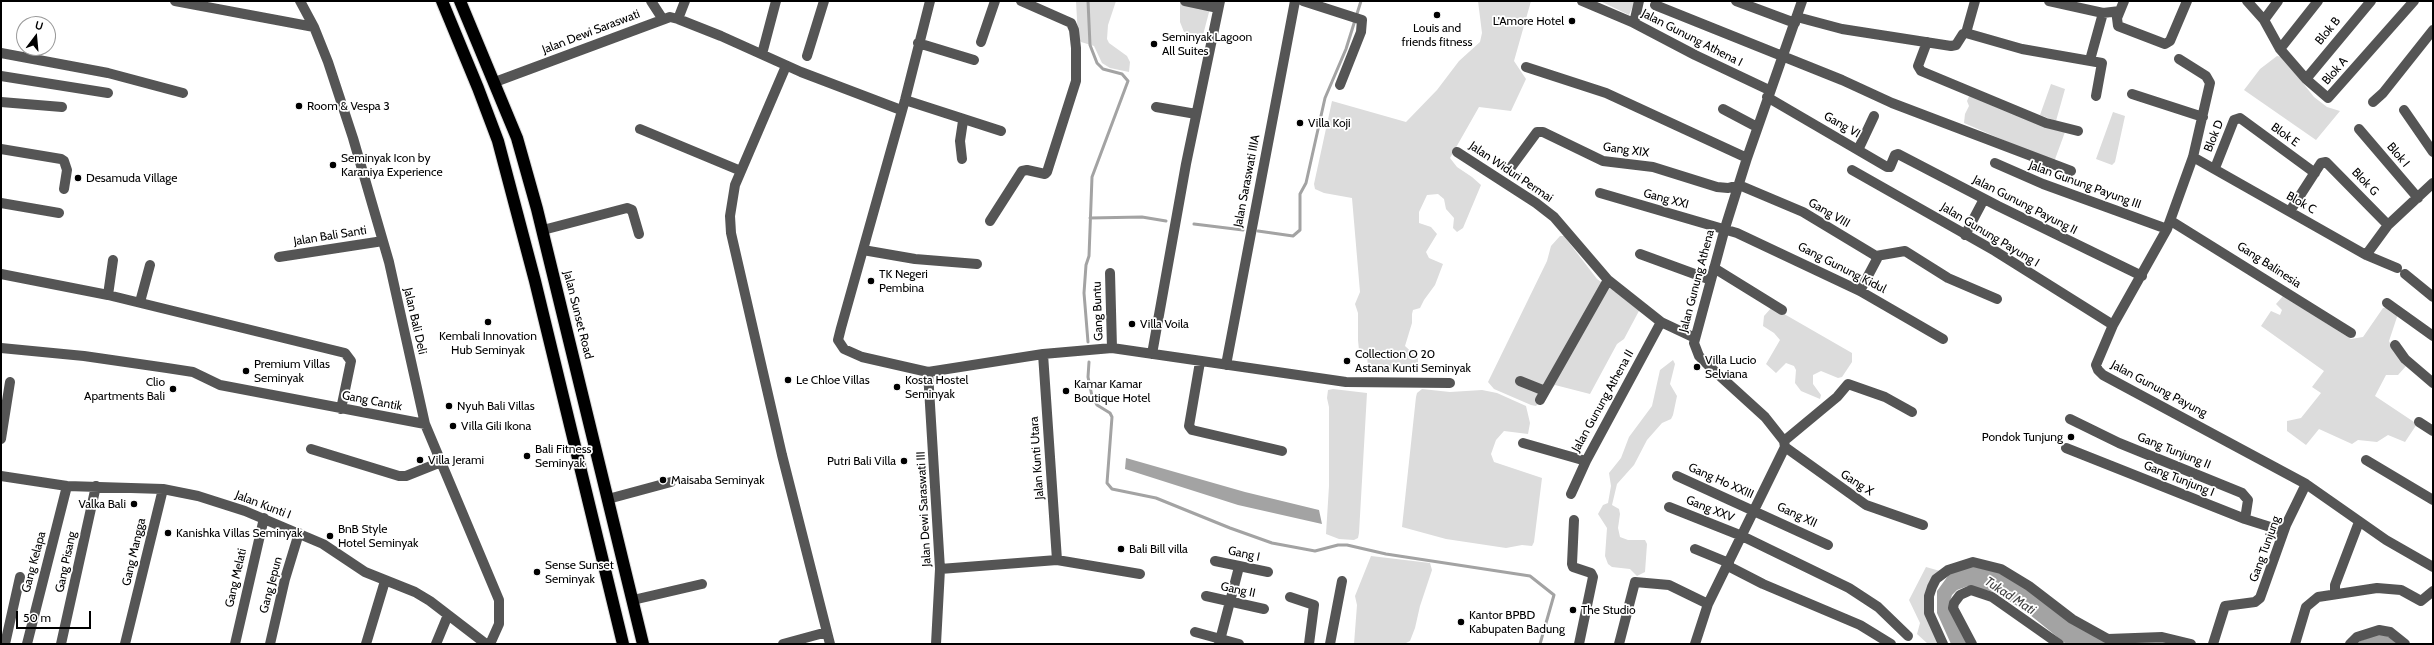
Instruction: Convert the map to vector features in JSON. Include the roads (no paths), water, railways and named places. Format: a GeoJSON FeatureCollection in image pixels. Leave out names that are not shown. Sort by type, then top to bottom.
{"type":"FeatureCollection","features":[{"type":"Feature","properties":{"kind":"highway"},"geometry":{"type":"LineString","coordinates":[[442,1],[451,19],[498,141],[562,387],[623,644]]}},
{"type":"Feature","properties":{"kind":"highway","name":"Jalan Sunset Road"},"geometry":{"type":"LineString","coordinates":[[460,1],[517,138],[542,230],[643,644]]}},
{"type":"Feature","properties":{"kind":"street"},"geometry":{"type":"LineString","coordinates":[[175,1],[314,27]]}},
{"type":"Feature","properties":{"kind":"street","name":"Jalan Bali Deli"},"geometry":{"type":"LineString","coordinates":[[300,1],[314,27],[341,99],[384,241],[425,424],[499,600],[500,617],[490,644]]}},
{"type":"Feature","properties":{"kind":"street"},"geometry":{"type":"LineString","coordinates":[[651,1],[662,18]]}},
{"type":"Feature","properties":{"kind":"street"},"geometry":{"type":"LineString","coordinates":[[678,19],[685,1]]}},
{"type":"Feature","properties":{"kind":"street"},"geometry":{"type":"LineString","coordinates":[[762,54],[776,1]]}},
{"type":"Feature","properties":{"kind":"street"},"geometry":{"type":"LineString","coordinates":[[807,56],[824,1]]}},
{"type":"Feature","properties":{"kind":"street"},"geometry":{"type":"LineString","coordinates":[[930,1],[918,43],[905,100],[839,336],[840,345],[862,357],[928,372],[1043,354],[1112,348],[1200,362],[1346,382],[1450,383]]}},
{"type":"Feature","properties":{"kind":"street"},"geometry":{"type":"LineString","coordinates":[[981,42],[995,1]]}},
{"type":"Feature","properties":{"kind":"street"},"geometry":{"type":"LineString","coordinates":[[990,222],[1022,171],[1027,170],[1045,174],[1047,172],[1076,81],[1076,48],[1074,30],[1071,24],[1021,1]]}},
{"type":"Feature","properties":{"kind":"street"},"geometry":{"type":"LineString","coordinates":[[1152,354],[1196,114],[1219,4],[1185,1]]}},
{"type":"Feature","properties":{"kind":"street","name":"Jalan Saraswati IIIA"},"geometry":{"type":"LineString","coordinates":[[1226,365],[1294,1]]}},
{"type":"Feature","properties":{"kind":"street"},"geometry":{"type":"LineString","coordinates":[[1303,1],[1362,20],[1361,32],[1340,85]]}},
{"type":"Feature","properties":{"kind":"street","name":"Jalan Gunung Athena I"},"geometry":{"type":"LineString","coordinates":[[1582,1],[1634,23],[1768,93]]}},
{"type":"Feature","properties":{"kind":"street"},"geometry":{"type":"LineString","coordinates":[[1634,23],[1639,1]]}},
{"type":"Feature","properties":{"kind":"street"},"geometry":{"type":"LineString","coordinates":[[1736,1],[1796,20],[1842,29],[1955,46],[1963,34],[1966,33],[1975,1]]}},
{"type":"Feature","properties":{"kind":"street","name":"Jalan Gunung Athena"},"geometry":{"type":"LineString","coordinates":[[1784,444],[1765,417],[1699,356],[1695,349],[1695,338],[1725,228],[1747,158],[1768,93],[1802,1]]}},
{"type":"Feature","properties":{"kind":"street"},"geometry":{"type":"LineString","coordinates":[[2124,1],[2116,22],[2120,28],[2167,44],[2173,36],[2187,1]]}},
{"type":"Feature","properties":{"kind":"street","name":"Blok A"},"geometry":{"type":"LineString","coordinates":[[2247,1],[2264,20],[2280,49],[2306,79],[2325,97],[2330,97],[2414,1]]}},
{"type":"Feature","properties":{"kind":"street"},"geometry":{"type":"LineString","coordinates":[[2264,20],[2278,1]]}},
{"type":"Feature","properties":{"kind":"street"},"geometry":{"type":"LineString","coordinates":[[2280,49],[2318,1]]}},
{"type":"Feature","properties":{"kind":"street","name":"Blok B"},"geometry":{"type":"LineString","coordinates":[[2306,79],[2371,1]]}},
{"type":"Feature","properties":{"kind":"street"},"geometry":{"type":"LineString","coordinates":[[2056,2],[2103,13],[2120,11]]}},
{"type":"Feature","properties":{"kind":"street"},"geometry":{"type":"LineString","coordinates":[[1655,5],[1782,56],[1892,103],[2071,171]]}},
{"type":"Feature","properties":{"kind":"street"},"geometry":{"type":"LineString","coordinates":[[2090,60],[2103,13]]}},
{"type":"Feature","properties":{"kind":"street","name":"Jalan Dewi Saraswati"},"geometry":{"type":"LineString","coordinates":[[495,82],[662,18],[678,19],[762,54],[786,66],[901,110]]}},
{"type":"Feature","properties":{"kind":"street"},"geometry":{"type":"LineString","coordinates":[[1966,33],[2022,49],[2090,60],[2103,64],[2096,96]]}},
{"type":"Feature","properties":{"kind":"street"},"geometry":{"type":"LineString","coordinates":[[2373,102],[2383,93],[2431,35]]}},
{"type":"Feature","properties":{"kind":"street"},"geometry":{"type":"LineString","coordinates":[[1927,42],[1918,66],[1921,71],[2046,123],[2078,131]]}},
{"type":"Feature","properties":{"kind":"street"},"geometry":{"type":"LineString","coordinates":[[918,43],[974,60]]}},
{"type":"Feature","properties":{"kind":"street"},"geometry":{"type":"LineString","coordinates":[[1,53],[108,73],[183,93]]}},
{"type":"Feature","properties":{"kind":"street","name":"Jalan Gunung Payung"},"geometry":{"type":"LineString","coordinates":[[2178,59],[2206,76],[2210,83],[2193,157],[2169,225],[2142,276],[2113,325],[2096,365],[2103,375],[2306,484],[2359,522],[2433,567]]}},
{"type":"Feature","properties":{"kind":"street"},"geometry":{"type":"LineString","coordinates":[[786,66],[741,171],[732,200],[731,233],[782,455],[830,644]]}},
{"type":"Feature","properties":{"kind":"street"},"geometry":{"type":"LineString","coordinates":[[1526,67],[1606,93],[1747,158]]}},
{"type":"Feature","properties":{"kind":"street"},"geometry":{"type":"LineString","coordinates":[[1,76],[108,93]]}},
{"type":"Feature","properties":{"kind":"street","name":"Gang VI"},"geometry":{"type":"LineString","coordinates":[[1768,93],[1858,150],[1888,167],[1895,154],[1898,154]]}},
{"type":"Feature","properties":{"kind":"street"},"geometry":{"type":"LineString","coordinates":[[2132,94],[2203,117]]}},
{"type":"Feature","properties":{"kind":"street"},"geometry":{"type":"LineString","coordinates":[[905,100],[963,121],[1001,131]]}},
{"type":"Feature","properties":{"kind":"street"},"geometry":{"type":"LineString","coordinates":[[1,102],[62,107]]}},
{"type":"Feature","properties":{"kind":"street"},"geometry":{"type":"LineString","coordinates":[[1156,107],[1196,114]]}},
{"type":"Feature","properties":{"kind":"street"},"geometry":{"type":"LineString","coordinates":[[1723,109],[1757,127]]}},
{"type":"Feature","properties":{"kind":"street"},"geometry":{"type":"LineString","coordinates":[[2404,110],[2433,152]]}},
{"type":"Feature","properties":{"kind":"street"},"geometry":{"type":"LineString","coordinates":[[1858,150],[1874,116]]}},
{"type":"Feature","properties":{"kind":"street","name":"Blok D"},"geometry":{"type":"LineString","coordinates":[[2215,168],[2234,120],[2240,118]]}},
{"type":"Feature","properties":{"kind":"street","name":"Blok E"},"geometry":{"type":"LineString","coordinates":[[2240,118],[2315,172]]}},
{"type":"Feature","properties":{"kind":"street"},"geometry":{"type":"LineString","coordinates":[[962,159],[960,141],[963,121]]}},
{"type":"Feature","properties":{"kind":"street"},"geometry":{"type":"LineString","coordinates":[[640,129],[741,171]]}},
{"type":"Feature","properties":{"kind":"street","name":"Blok I"},"geometry":{"type":"LineString","coordinates":[[2359,129],[2418,198]]}},
{"type":"Feature","properties":{"kind":"street","name":"Gang XIX"},"geometry":{"type":"LineString","coordinates":[[1508,170],[1529,142],[1540,131],[1603,161],[1653,167],[1717,187],[1728,188],[1739,185]]}},
{"type":"Feature","properties":{"kind":"street"},"geometry":{"type":"LineString","coordinates":[[1,149],[61,158],[64,161],[66,170],[64,189]]}},
{"type":"Feature","properties":{"kind":"street","name":"Jalan Widuri Permai"},"geometry":{"type":"LineString","coordinates":[[1457,152],[1521,192],[1554,217],[1608,280],[1661,322],[1695,338]]}},
{"type":"Feature","properties":{"kind":"street","name":"Jalan Gunung Payung II"},"geometry":{"type":"LineString","coordinates":[[1898,154],[1984,199],[2142,276]]}},
{"type":"Feature","properties":{"kind":"street","name":"Blok C"},"geometry":{"type":"LineString","coordinates":[[2193,157],[2215,168],[2366,255],[2401,271],[2433,297]]}},
{"type":"Feature","properties":{"kind":"street","name":"Jalan Gunung Payung III"},"geometry":{"type":"LineString","coordinates":[[1995,163],[2043,184],[2169,225]]}},
{"type":"Feature","properties":{"kind":"street","name":"Blok G"},"geometry":{"type":"LineString","coordinates":[[2315,172],[2321,163],[2328,163],[2388,225]]}},
{"type":"Feature","properties":{"kind":"street","name":"Jalan Gunung Payung I"},"geometry":{"type":"LineString","coordinates":[[1852,170],[1965,235],[2113,325]]}},
{"type":"Feature","properties":{"kind":"street"},"geometry":{"type":"LineString","coordinates":[[2290,211],[2315,172]]}},
{"type":"Feature","properties":{"kind":"street"},"geometry":{"type":"LineString","coordinates":[[2366,255],[2388,225],[2433,183]]}},
{"type":"Feature","properties":{"kind":"street","name":"Gang VIII"},"geometry":{"type":"LineString","coordinates":[[1739,185],[1803,212],[1878,257]]}},
{"type":"Feature","properties":{"kind":"street","name":"Gang XXI"},"geometry":{"type":"LineString","coordinates":[[1600,193],[1725,228]]}},
{"type":"Feature","properties":{"kind":"street"},"geometry":{"type":"LineString","coordinates":[[1965,235],[1984,199]]}},
{"type":"Feature","properties":{"kind":"street"},"geometry":{"type":"LineString","coordinates":[[1,203],[59,213]]}},
{"type":"Feature","properties":{"kind":"street"},"geometry":{"type":"LineString","coordinates":[[542,230],[627,208],[632,210],[640,234]]}},
{"type":"Feature","properties":{"kind":"street","name":"Gang Balinesia"},"geometry":{"type":"LineString","coordinates":[[2169,225],[2351,333]]}},
{"type":"Feature","properties":{"kind":"street","name":"Gang Gunung Kidul"},"geometry":{"type":"LineString","coordinates":[[1725,228],[1860,291],[1943,339]]}},
{"type":"Feature","properties":{"kind":"street","name":"Jalan Bali Santi"},"geometry":{"type":"LineString","coordinates":[[280,257],[384,241]]}},
{"type":"Feature","properties":{"kind":"street"},"geometry":{"type":"LineString","coordinates":[[862,250],[915,259],[977,264]]}},
{"type":"Feature","properties":{"kind":"street"},"geometry":{"type":"LineString","coordinates":[[1860,291],[1878,257],[1898,251],[1905,251],[1948,278],[1997,299]]}},
{"type":"Feature","properties":{"kind":"street"},"geometry":{"type":"LineString","coordinates":[[1640,254],[1711,280]]}},
{"type":"Feature","properties":{"kind":"street"},"geometry":{"type":"LineString","coordinates":[[108,295],[113,260]]}},
{"type":"Feature","properties":{"kind":"street"},"geometry":{"type":"LineString","coordinates":[[140,302],[150,265]]}},
{"type":"Feature","properties":{"kind":"street"},"geometry":{"type":"LineString","coordinates":[[1714,268],[1782,310]]}},
{"type":"Feature","properties":{"kind":"street","name":"Gang Buntu"},"geometry":{"type":"LineString","coordinates":[[1110,273],[1112,348]]}},
{"type":"Feature","properties":{"kind":"street"},"geometry":{"type":"LineString","coordinates":[[1,274],[140,302],[345,353],[351,361],[341,409]]}},
{"type":"Feature","properties":{"kind":"street"},"geometry":{"type":"LineString","coordinates":[[1520,381],[1543,396],[1608,280]]}},
{"type":"Feature","properties":{"kind":"street"},"geometry":{"type":"LineString","coordinates":[[2387,303],[2433,336]]}},
{"type":"Feature","properties":{"kind":"street","name":"Jalan Gunung Athena II"},"geometry":{"type":"LineString","coordinates":[[1572,494],[1586,461],[1661,322]]}},
{"type":"Feature","properties":{"kind":"street"},"geometry":{"type":"LineString","coordinates":[[2395,345],[2405,359],[2433,383]]}},
{"type":"Feature","properties":{"kind":"street","name":"Gang Cantik"},"geometry":{"type":"LineString","coordinates":[[1,348],[84,356],[193,372],[220,385],[425,424]]}},
{"type":"Feature","properties":{"kind":"street","name":"Jalan Kunti Utara"},"geometry":{"type":"LineString","coordinates":[[1043,354],[1057,560]]}},
{"type":"Feature","properties":{"kind":"street"},"geometry":{"type":"LineString","coordinates":[[1200,362],[1189,426],[1192,430],[1282,451]]}},
{"type":"Feature","properties":{"kind":"street","name":"Jalan Dewi Saraswati III"},"geometry":{"type":"LineString","coordinates":[[928,372],[940,568],[936,644]]}},
{"type":"Feature","properties":{"kind":"street"},"geometry":{"type":"LineString","coordinates":[[1,439],[10,382]]}},
{"type":"Feature","properties":{"kind":"street"},"geometry":{"type":"LineString","coordinates":[[1695,644],[1708,604],[1742,536],[1784,444],[1848,384],[1885,397],[1912,412]]}},
{"type":"Feature","properties":{"kind":"street","name":"Gang Tunjung II"},"geometry":{"type":"LineString","coordinates":[[2070,420],[2119,443],[2242,493],[2248,500],[2245,519]]}},
{"type":"Feature","properties":{"kind":"street"},"geometry":{"type":"LineString","coordinates":[[2419,422],[2433,431]]}},
{"type":"Feature","properties":{"kind":"street"},"geometry":{"type":"LineString","coordinates":[[1523,443],[1586,461]]}},
{"type":"Feature","properties":{"kind":"street","name":"Gang X"},"geometry":{"type":"LineString","coordinates":[[1784,444],[1866,505],[1924,525]]}},
{"type":"Feature","properties":{"kind":"street","name":"Gang Tunjung I"},"geometry":{"type":"LineString","coordinates":[[2066,448],[2245,519],[2284,532]]}},
{"type":"Feature","properties":{"kind":"street"},"geometry":{"type":"LineString","coordinates":[[310,449],[399,476],[406,476],[441,462]]}},
{"type":"Feature","properties":{"kind":"street"},"geometry":{"type":"LineString","coordinates":[[2366,460],[2433,500]]}},
{"type":"Feature","properties":{"kind":"street","name":"Jalan Kunti I"},"geometry":{"type":"LineString","coordinates":[[1,476],[67,486],[163,489],[198,496],[264,518],[322,544],[360,569],[385,581],[415,592],[486,644]]}},
{"type":"Feature","properties":{"kind":"street","name":"Gang Ho XXIII"},"geometry":{"type":"LineString","coordinates":[[1677,476],[1754,510]]}},
{"type":"Feature","properties":{"kind":"street"},"geometry":{"type":"LineString","coordinates":[[608,499],[671,482]]}},
{"type":"Feature","properties":{"kind":"street","name":"Gang Tunjung"},"geometry":{"type":"LineString","coordinates":[[2213,644],[2226,606],[2256,602],[2260,598],[2284,532],[2306,484]]}},
{"type":"Feature","properties":{"kind":"street","name":"Gang Kelapa"},"geometry":{"type":"LineString","coordinates":[[27,644],[67,486]]}},
{"type":"Feature","properties":{"kind":"street","name":"Gang Pisang"},"geometry":{"type":"LineString","coordinates":[[61,644],[96,486]]}},
{"type":"Feature","properties":{"kind":"street","name":"Gang Mangga"},"geometry":{"type":"LineString","coordinates":[[125,644],[163,489]]}},
{"type":"Feature","properties":{"kind":"street","name":"Gang XXV"},"geometry":{"type":"LineString","coordinates":[[1669,507],[1742,536],[1849,588],[1878,607],[1908,636]]}},
{"type":"Feature","properties":{"kind":"street","name":"Gang XII"},"geometry":{"type":"LineString","coordinates":[[1754,510],[1828,545]]}},
{"type":"Feature","properties":{"kind":"street","name":"Gang Melati"},"geometry":{"type":"LineString","coordinates":[[235,644],[264,518]]}},
{"type":"Feature","properties":{"kind":"street"},"geometry":{"type":"LineString","coordinates":[[1574,520],[1572,564],[1573,567],[1591,573],[1593,578],[1579,644]]}},
{"type":"Feature","properties":{"kind":"street"},"geometry":{"type":"LineString","coordinates":[[2335,593],[2335,585],[2359,522]]}},
{"type":"Feature","properties":{"kind":"street","name":"Gang Jepun"},"geometry":{"type":"LineString","coordinates":[[270,644],[285,579],[299,533]]}},
{"type":"Feature","properties":{"kind":"street"},"geometry":{"type":"LineString","coordinates":[[1695,549],[1763,584],[1860,625],[1891,644]]}},
{"type":"Feature","properties":{"kind":"street"},"geometry":{"type":"LineString","coordinates":[[940,568],[1057,560],[1140,574]]}},
{"type":"Feature","properties":{"kind":"street","name":"Gang I"},"geometry":{"type":"LineString","coordinates":[[1215,561],[1268,572]]}},
{"type":"Feature","properties":{"kind":"street"},"geometry":{"type":"LineString","coordinates":[[1943,644],[1929,613],[1928,596],[1936,579],[1948,570],[1973,562],[2001,569],[2029,586],[2072,619],[2108,639],[2162,637],[2191,644]]}},
{"type":"Feature","properties":{"kind":"street"},"geometry":{"type":"LineString","coordinates":[[1220,641],[1239,567]]}},
{"type":"Feature","properties":{"kind":"street"},"geometry":{"type":"LineString","coordinates":[[5,644],[20,577]]}},
{"type":"Feature","properties":{"kind":"street"},"geometry":{"type":"LineString","coordinates":[[366,644],[385,581]]}},
{"type":"Feature","properties":{"kind":"street"},"geometry":{"type":"LineString","coordinates":[[1330,644],[1342,581]]}},
{"type":"Feature","properties":{"kind":"street"},"geometry":{"type":"LineString","coordinates":[[1619,644],[1635,582],[1669,585],[1708,604]]}},
{"type":"Feature","properties":{"kind":"street"},"geometry":{"type":"LineString","coordinates":[[633,600],[702,584]]}},
{"type":"Feature","properties":{"kind":"street"},"geometry":{"type":"LineString","coordinates":[[2295,644],[2306,607],[2318,597],[2362,589],[2392,589],[2401,590],[2421,601],[2433,591]]}},
{"type":"Feature","properties":{"kind":"street"},"geometry":{"type":"LineString","coordinates":[[1972,644],[1953,608],[1954,603],[1960,594],[1971,590],[1992,597],[2059,644]]}},
{"type":"Feature","properties":{"kind":"street","name":"Gang II"},"geometry":{"type":"LineString","coordinates":[[1206,596],[1230,603],[1264,609]]}},
{"type":"Feature","properties":{"kind":"street"},"geometry":{"type":"LineString","coordinates":[[1290,597],[1314,605],[1310,644]]}},
{"type":"Feature","properties":{"kind":"street"},"geometry":{"type":"LineString","coordinates":[[436,644],[448,615]]}},
{"type":"Feature","properties":{"kind":"street"},"geometry":{"type":"LineString","coordinates":[[2350,644],[2357,637],[2379,630],[2390,632],[2405,644]]}},
{"type":"Feature","properties":{"kind":"street"},"geometry":{"type":"LineString","coordinates":[[782,644],[827,632]]}},
{"type":"Feature","properties":{"kind":"street"},"geometry":{"type":"LineString","coordinates":[[1195,632],[1220,641],[1239,644]]}},
{"type":"Feature","properties":{"kind":"water"},"geometry":{"type":"Polygon","coordinates":[[[1126,458],[1245,492],[1319,510],[1322,524],[1238,505],[1125,469],[1126,458]]]}},
{"type":"Feature","properties":{"kind":"water","name":"Tukad Mati"},"geometry":{"type":"Polygon","coordinates":[[[1971,563],[2000,570],[2089,633],[2182,644],[2066,644],[2024,610],[1994,592],[1968,586],[1957,590],[1952,595],[1950,601],[1968,644],[1951,644],[1937,613],[1937,591],[1953,569],[1971,563]]]}},
{"type":"Feature","properties":{"kind":"water"},"geometry":{"type":"Polygon","coordinates":[[[2382,633],[2401,644],[2357,644],[2360,641],[2382,633]]]}},
{"type":"Feature","properties":{"kind":"waterway"},"geometry":{"type":"LineString","coordinates":[[1088,1],[1090,45],[1097,63],[1103,69],[1122,74],[1128,81],[1092,177],[1089,256],[1086,265],[1084,293],[1088,342]]}},
{"type":"Feature","properties":{"kind":"waterway"},"geometry":{"type":"LineString","coordinates":[[1258,231],[1293,236],[1300,230],[1300,194],[1306,183],[1325,98],[1346,49],[1361,1]]}},
{"type":"Feature","properties":{"kind":"waterway"},"geometry":{"type":"LineString","coordinates":[[1090,218],[1142,217],[1166,221]]}},
{"type":"Feature","properties":{"kind":"waterway"},"geometry":{"type":"LineString","coordinates":[[1194,224],[1243,230]]}},
{"type":"Feature","properties":{"kind":"waterway"},"geometry":{"type":"LineString","coordinates":[[1089,362],[1088,377],[1092,396],[1097,405],[1110,413],[1112,417],[1107,483],[1112,489],[1156,498],[1230,528],[1272,543],[1315,551],[1338,545],[1347,545],[1386,554],[1530,576],[1554,595],[1540,644]]}},
{"type":"Feature","properties":{"kind":"place","name":"Louis and friends fitness"},"geometry":{"type":"Point","coordinates":[1437,15]}},
{"type":"Feature","properties":{"kind":"place","name":"L'Amore Hotel"},"geometry":{"type":"Point","coordinates":[1572,21]}},
{"type":"Feature","properties":{"kind":"place","name":"Seminyak Lagoon All Suites"},"geometry":{"type":"Point","coordinates":[1154,44]}},
{"type":"Feature","properties":{"kind":"place","name":"Room & Vespa 3"},"geometry":{"type":"Point","coordinates":[299,106]}},
{"type":"Feature","properties":{"kind":"place","name":"Villa Koji"},"geometry":{"type":"Point","coordinates":[1300,123]}},
{"type":"Feature","properties":{"kind":"place","name":"Seminyak Icon by Karaniya Experience"},"geometry":{"type":"Point","coordinates":[333,165]}},
{"type":"Feature","properties":{"kind":"place","name":"Desamuda Village"},"geometry":{"type":"Point","coordinates":[78,178]}},
{"type":"Feature","properties":{"kind":"place","name":"TK Negeri Pembina"},"geometry":{"type":"Point","coordinates":[871,281]}},
{"type":"Feature","properties":{"kind":"place","name":"Kembali Innovation Hub Seminyak"},"geometry":{"type":"Point","coordinates":[488,322]}},
{"type":"Feature","properties":{"kind":"place","name":"Villa Voila"},"geometry":{"type":"Point","coordinates":[1132,324]}},
{"type":"Feature","properties":{"kind":"place","name":"Collection O 20 Astana Kunti Seminyak"},"geometry":{"type":"Point","coordinates":[1347,361]}},
{"type":"Feature","properties":{"kind":"place","name":"Villa Lucio Selviana"},"geometry":{"type":"Point","coordinates":[1697,367]}},
{"type":"Feature","properties":{"kind":"place","name":"Premium Villas Seminyak"},"geometry":{"type":"Point","coordinates":[246,371]}},
{"type":"Feature","properties":{"kind":"place","name":"Le Chloe Villas"},"geometry":{"type":"Point","coordinates":[788,380]}},
{"type":"Feature","properties":{"kind":"place","name":"Kosta Hostel Seminyak"},"geometry":{"type":"Point","coordinates":[897,387]}},
{"type":"Feature","properties":{"kind":"place","name":"Clio Apartments Bali"},"geometry":{"type":"Point","coordinates":[173,389]}},
{"type":"Feature","properties":{"kind":"place","name":"Kamar Kamar Boutique Hotel"},"geometry":{"type":"Point","coordinates":[1066,391]}},
{"type":"Feature","properties":{"kind":"place","name":"Nyuh Bali Villas"},"geometry":{"type":"Point","coordinates":[449,406]}},
{"type":"Feature","properties":{"kind":"place","name":"Villa Gili Ikona"},"geometry":{"type":"Point","coordinates":[453,426]}},
{"type":"Feature","properties":{"kind":"place","name":"Pondok Tunjung"},"geometry":{"type":"Point","coordinates":[2071,437]}},
{"type":"Feature","properties":{"kind":"place","name":"Bali Fitness Seminyak"},"geometry":{"type":"Point","coordinates":[527,456]}},
{"type":"Feature","properties":{"kind":"place","name":"Villa Jerami"},"geometry":{"type":"Point","coordinates":[420,460]}},
{"type":"Feature","properties":{"kind":"place","name":"Putri Bali Villa"},"geometry":{"type":"Point","coordinates":[904,461]}},
{"type":"Feature","properties":{"kind":"place","name":"Maisaba Seminyak"},"geometry":{"type":"Point","coordinates":[663,480]}},
{"type":"Feature","properties":{"kind":"place","name":"Valka Bali"},"geometry":{"type":"Point","coordinates":[134,504]}},
{"type":"Feature","properties":{"kind":"place","name":"Kanishka Villas Seminyak"},"geometry":{"type":"Point","coordinates":[168,533]}},
{"type":"Feature","properties":{"kind":"place","name":"BnB Style Hotel Seminyak"},"geometry":{"type":"Point","coordinates":[330,536]}},
{"type":"Feature","properties":{"kind":"place","name":"Bali Bill villa"},"geometry":{"type":"Point","coordinates":[1121,549]}},
{"type":"Feature","properties":{"kind":"place","name":"Sense Sunset Seminyak"},"geometry":{"type":"Point","coordinates":[537,572]}},
{"type":"Feature","properties":{"kind":"place","name":"The Studio"},"geometry":{"type":"Point","coordinates":[1573,610]}},
{"type":"Feature","properties":{"kind":"place","name":"Kantor BPBD Kabupaten Badung"},"geometry":{"type":"Point","coordinates":[1461,622]}}]}
